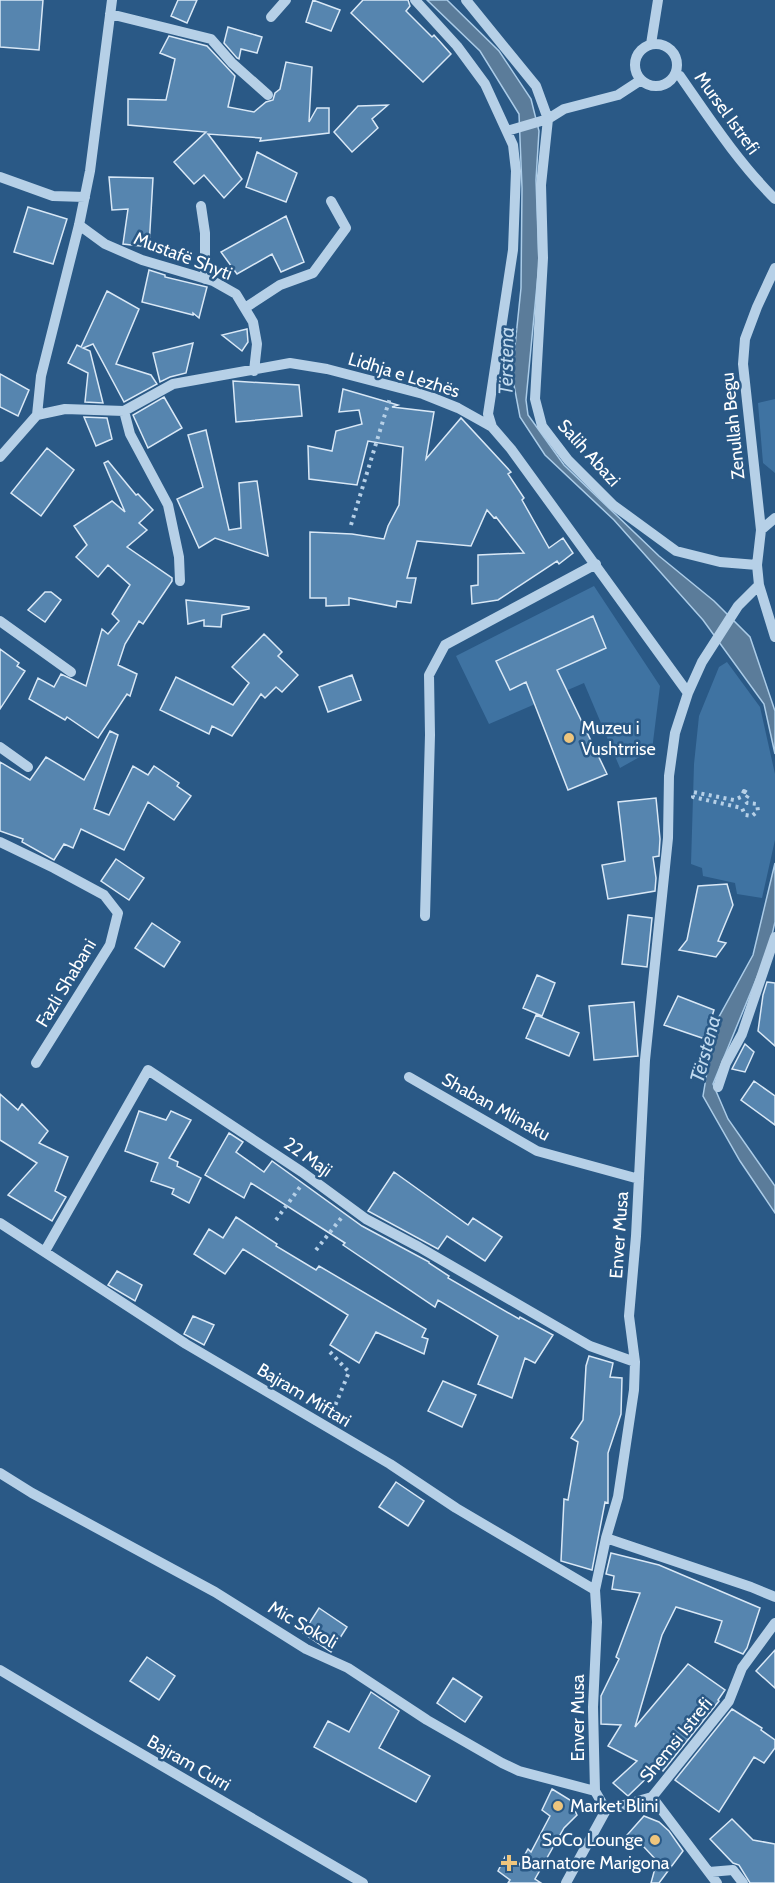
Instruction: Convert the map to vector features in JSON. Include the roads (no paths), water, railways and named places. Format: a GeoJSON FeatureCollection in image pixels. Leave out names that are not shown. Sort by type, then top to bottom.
{"type":"FeatureCollection","features":[{"type":"Feature","properties":{"kind":"street"},"geometry":{"type":"LineString","coordinates":[[0,457],[37,415],[41,376],[85,197],[112,0]]}},
{"type":"Feature","properties":{"kind":"street"},"geometry":{"type":"LineString","coordinates":[[271,17],[286,0]]}},
{"type":"Feature","properties":{"kind":"street"},"geometry":{"type":"LineString","coordinates":[[415,0],[457,46],[485,84],[513,145],[516,171],[513,250],[488,414],[492,427]]}},
{"type":"Feature","properties":{"kind":"street"},"geometry":{"type":"LineString","coordinates":[[466,0],[536,86],[548,119]]}},
{"type":"Feature","properties":{"kind":"street"},"geometry":{"type":"LineString","coordinates":[[651,44],[658,0]]}},
{"type":"Feature","properties":{"kind":"street"},"geometry":{"type":"LineString","coordinates":[[110,14],[211,39],[232,63],[268,95]]}},
{"type":"Feature","properties":{"kind":"street"},"geometry":{"type":"LineString","coordinates":[[651,44],[664,45],[674,54],[677,68],[675,74],[671,80],[659,86],[652,86],[641,80],[636,73],[635,59],[643,47],[651,44]]}},
{"type":"Feature","properties":{"kind":"street","name":"Mursel Istrefi"},"geometry":{"type":"LineString","coordinates":[[675,74],[680,76],[753,178],[775,200]]}},
{"type":"Feature","properties":{"kind":"street"},"geometry":{"type":"LineString","coordinates":[[507,130],[548,119],[564,109],[618,95],[641,80]]}},
{"type":"Feature","properties":{"kind":"street","name":"Salih Abazi"},"geometry":{"type":"LineString","coordinates":[[548,119],[541,185],[543,258],[535,399],[542,426],[568,460],[613,505],[676,551],[720,561],[758,565]]}},
{"type":"Feature","properties":{"kind":"street"},"geometry":{"type":"LineString","coordinates":[[0,177],[53,196],[85,197]]}},
{"type":"Feature","properties":{"kind":"street"},"geometry":{"type":"LineString","coordinates":[[245,308],[280,285],[313,273],[346,228],[331,201]]}},
{"type":"Feature","properties":{"kind":"street"},"geometry":{"type":"LineString","coordinates":[[201,206],[205,233],[205,279]]}},
{"type":"Feature","properties":{"kind":"street","name":"Mustafë Shyti"},"geometry":{"type":"LineString","coordinates":[[79,225],[105,244],[142,260],[205,279],[236,294],[253,322],[257,344],[254,371]]}},
{"type":"Feature","properties":{"kind":"street","name":"Zenullah Begu"},"geometry":{"type":"LineString","coordinates":[[775,268],[745,339],[743,363],[761,530],[759,585],[775,637]]}},
{"type":"Feature","properties":{"kind":"street","name":"Lidhja e Lezhës"},"geometry":{"type":"LineString","coordinates":[[124,411],[173,384],[290,363],[327,369],[394,386],[423,394],[458,408],[492,427],[511,448],[688,693]]}},
{"type":"Feature","properties":{"kind":"street"},"geometry":{"type":"LineString","coordinates":[[37,415],[66,409],[124,411],[130,434],[168,505],[179,557],[180,581]]}},
{"type":"Feature","properties":{"kind":"street"},"geometry":{"type":"LineString","coordinates":[[761,530],[775,518]]}},
{"type":"Feature","properties":{"kind":"street"},"geometry":{"type":"LineString","coordinates":[[425,916],[430,735],[429,675],[446,645],[596,564]]}},
{"type":"Feature","properties":{"kind":"street","name":"Enver Musa"},"geometry":{"type":"LineString","coordinates":[[606,1810],[595,1791],[593,1707],[597,1622],[595,1590],[606,1538],[618,1497],[631,1418],[635,1362],[629,1316],[645,1060],[667,849],[669,776],[675,733],[688,693],[702,662],[738,606],[759,585]]}},
{"type":"Feature","properties":{"kind":"street"},"geometry":{"type":"LineString","coordinates":[[0,621],[71,672]]}},
{"type":"Feature","properties":{"kind":"street"},"geometry":{"type":"LineString","coordinates":[[0,747],[28,767]]}},
{"type":"Feature","properties":{"kind":"street","name":"Fazli Shabani"},"geometry":{"type":"LineString","coordinates":[[0,842],[104,895],[118,913],[110,945],[36,1062]]}},
{"type":"Feature","properties":{"kind":"street"},"geometry":{"type":"LineString","coordinates":[[718,1087],[726,1063],[742,1034],[775,937]]}},
{"type":"Feature","properties":{"kind":"street","name":"22 Maji"},"geometry":{"type":"LineString","coordinates":[[45,1251],[148,1070],[308,1176],[366,1219],[590,1346],[635,1362]]}},
{"type":"Feature","properties":{"kind":"street","name":"Shaban Mlinaku"},"geometry":{"type":"LineString","coordinates":[[409,1077],[537,1151],[639,1179]]}},
{"type":"Feature","properties":{"kind":"street","name":"Bajram Miftari"},"geometry":{"type":"LineString","coordinates":[[0,1223],[186,1344],[390,1464],[456,1508],[595,1590]]}},
{"type":"Feature","properties":{"kind":"street","name":"Mic Sokoli"},"geometry":{"type":"LineString","coordinates":[[0,1473],[32,1493],[215,1592],[306,1649],[348,1668],[427,1720],[502,1763],[519,1771],[595,1791]]}},
{"type":"Feature","properties":{"kind":"street"},"geometry":{"type":"LineString","coordinates":[[606,1538],[775,1597]]}},
{"type":"Feature","properties":{"kind":"street","name":"Shemsi Istrefi"},"geometry":{"type":"LineString","coordinates":[[606,1810],[652,1797],[729,1701],[742,1668],[775,1623]]}},
{"type":"Feature","properties":{"kind":"street","name":"Bajram Curri"},"geometry":{"type":"LineString","coordinates":[[0,1670],[363,1883]]}},
{"type":"Feature","properties":{"kind":"street"},"geometry":{"type":"LineString","coordinates":[[652,1797],[717,1883]]}},
{"type":"Feature","properties":{"kind":"street"},"geometry":{"type":"LineString","coordinates":[[566,1883],[606,1810]]}},
{"type":"Feature","properties":{"kind":"street"},"geometry":{"type":"LineString","coordinates":[[709,1872],[733,1870],[743,1883]]}},
{"type":"Feature","properties":{"kind":"place","name":"Muzeu i Vushtrrise"},"geometry":{"type":"Point","coordinates":[569,738]}},
{"type":"Feature","properties":{"kind":"place","name":"Market Blini"},"geometry":{"type":"Point","coordinates":[558,1806]}},
{"type":"Feature","properties":{"kind":"place","name":"SoCo Lounge"},"geometry":{"type":"Point","coordinates":[655,1840]}},
{"type":"Feature","properties":{"kind":"place","name":"Barnatore Marigona"},"geometry":{"type":"Point","coordinates":[509,1863]}},
{"type":"Feature","properties":{"kind":"water label","name":"Tërstena"},"geometry":{"type":"Point","coordinates":[506,361]}},
{"type":"Feature","properties":{"kind":"water label","name":"Tërstena"},"geometry":{"type":"Point","coordinates":[705,1049]}}]}
